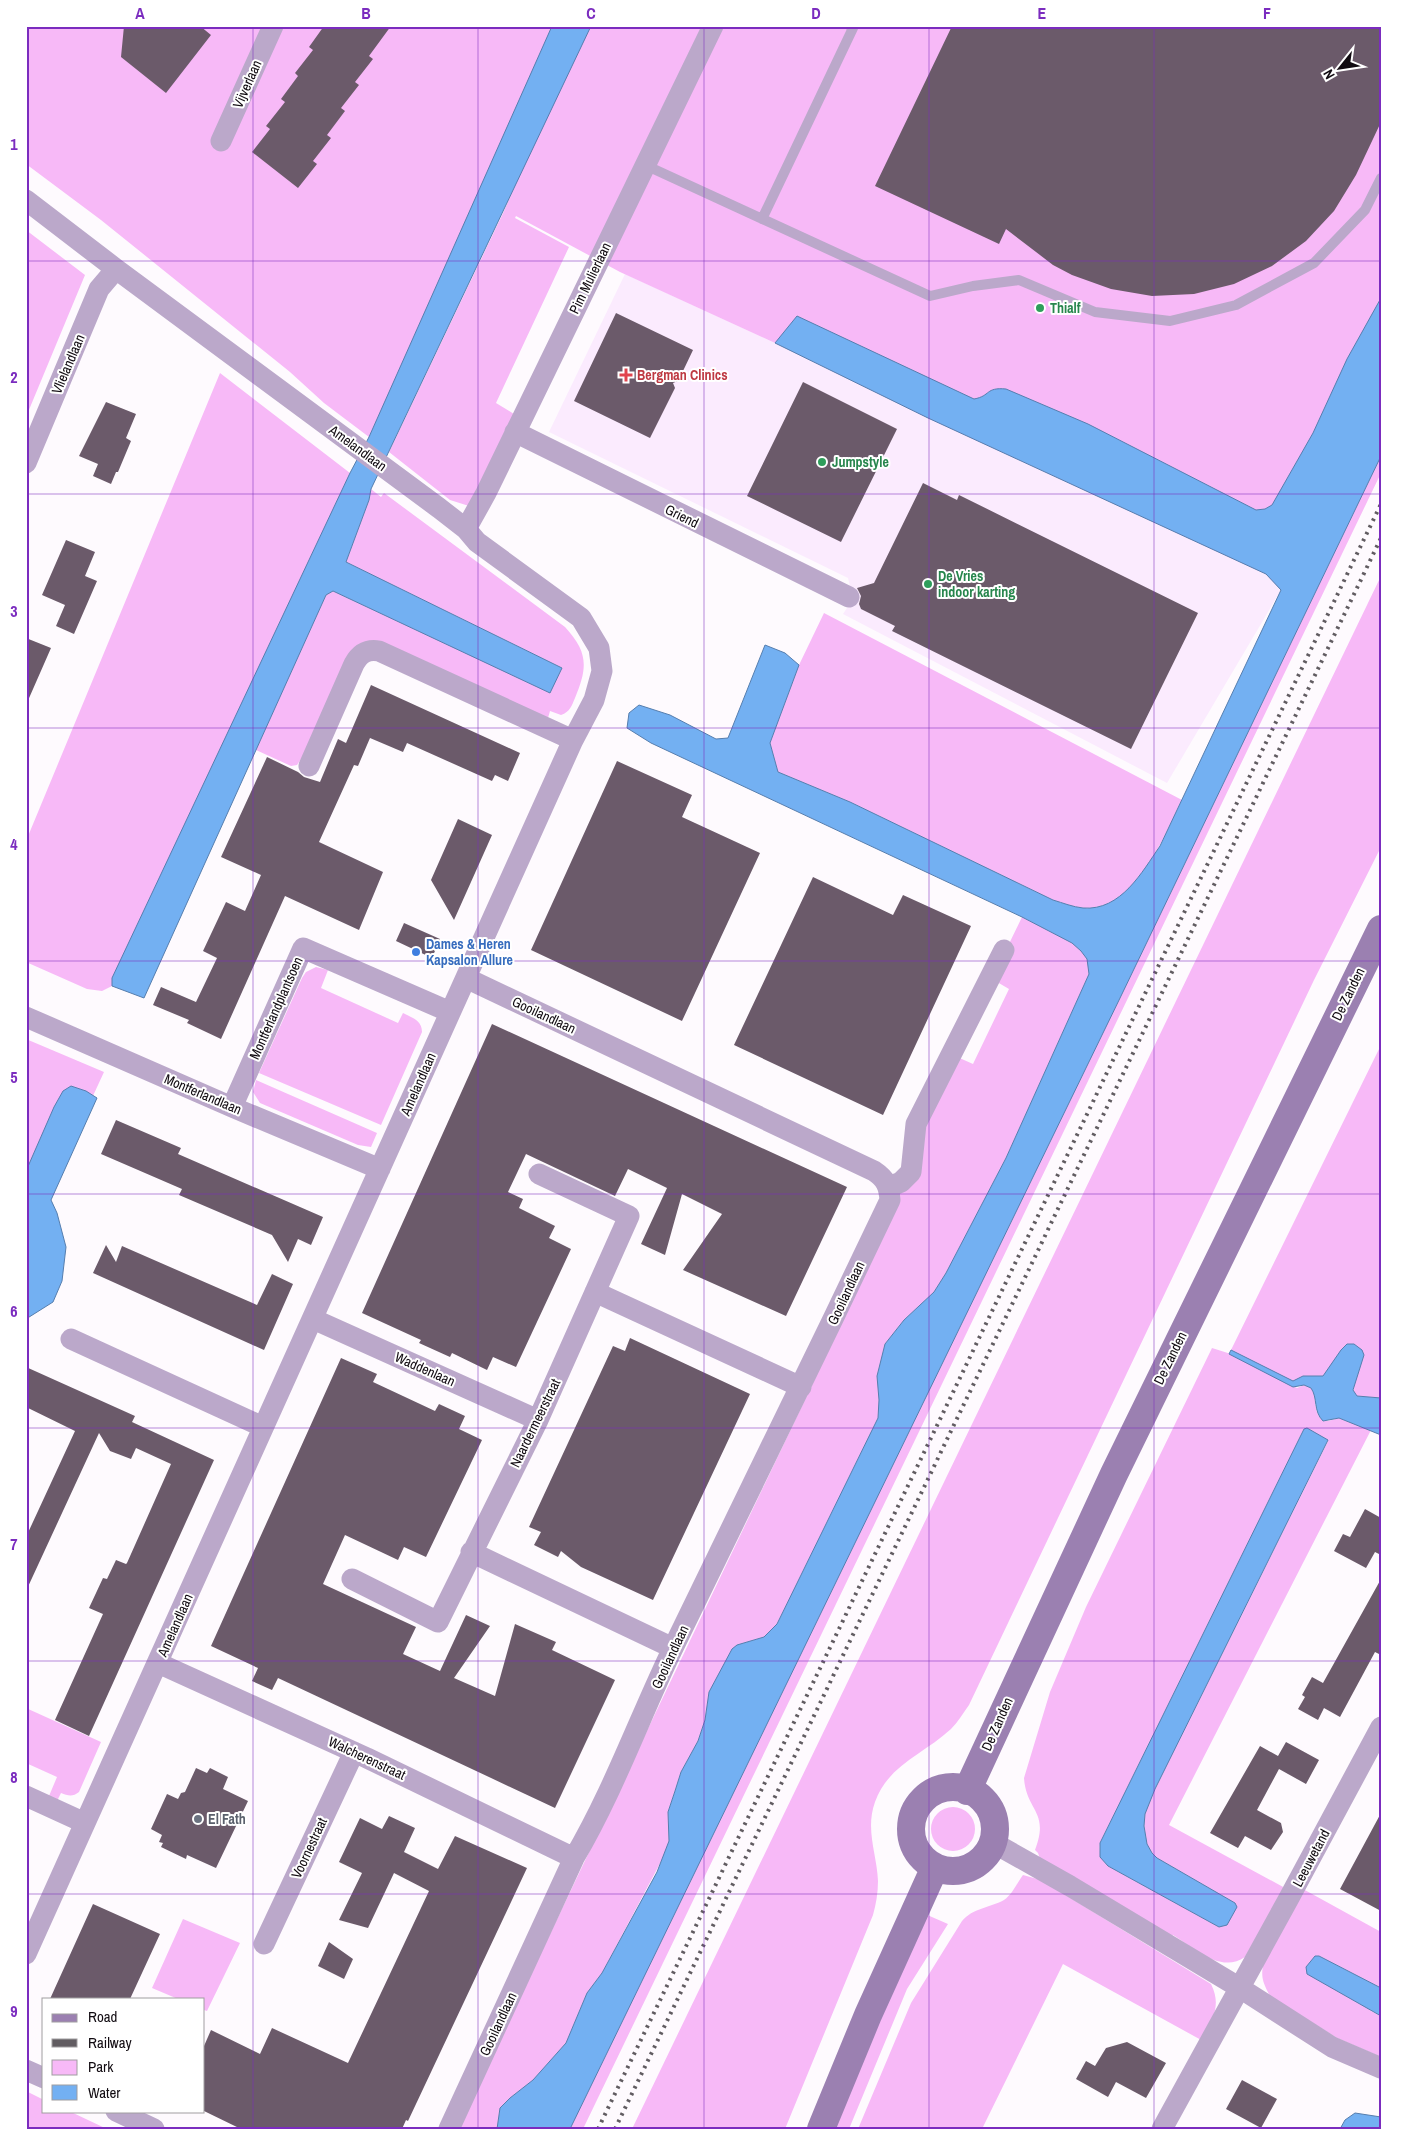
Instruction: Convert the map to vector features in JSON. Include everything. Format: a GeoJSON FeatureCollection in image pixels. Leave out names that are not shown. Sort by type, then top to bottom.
{"type":"FeatureCollection","features":[{"type":"Feature","properties":{"kind":"main road","name":"De Zanden"},"geometry":{"type":"LineString","coordinates":[[967,1791],[1114,1474],[1381,929]]}},
{"type":"Feature","properties":{"kind":"main road"},"geometry":{"type":"LineString","coordinates":[[954,1788],[967,1791],[984,1802],[991,1815],[994,1828],[992,1842],[984,1857],[970,1867],[952,1871],[935,1867],[919,1854],[912,1841],[911,1827],[914,1813],[922,1801],[933,1792],[954,1788]]}},
{"type":"Feature","properties":{"kind":"main road"},"geometry":{"type":"LineString","coordinates":[[821,2129],[893,1958],[935,1867]]}},
{"type":"Feature","properties":{"kind":"street","name":"Vijverlaan"},"geometry":{"type":"LineString","coordinates":[[221,141],[273,26]]}},
{"type":"Feature","properties":{"kind":"street","name":"Pim Mulierlaan"},"geometry":{"type":"LineString","coordinates":[[466,529],[713,26]]}},
{"type":"Feature","properties":{"kind":"street","name":"Amelandlaan"},"geometry":{"type":"LineString","coordinates":[[26,200],[116,269],[384,467],[466,529],[482,546],[580,618],[599,648],[602,671],[594,700],[573,740],[26,1954]]}},
{"type":"Feature","properties":{"kind":"street","name":"Vlielandlaan"},"geometry":{"type":"LineString","coordinates":[[26,463],[99,289],[116,269]]}},
{"type":"Feature","properties":{"kind":"street","name":"Griend"},"geometry":{"type":"LineString","coordinates":[[515,432],[849,597]]}},
{"type":"Feature","properties":{"kind":"street"},"geometry":{"type":"LineString","coordinates":[[308,766],[354,664],[362,653],[371,650],[379,651],[573,740]]}},
{"type":"Feature","properties":{"kind":"street","name":"Montferlandplantsoen"},"geometry":{"type":"LineString","coordinates":[[232,1107],[303,948],[450,1012]]}},
{"type":"Feature","properties":{"kind":"street"},"geometry":{"type":"LineString","coordinates":[[889,1187],[901,1182],[911,1172],[916,1124],[1004,950]]}},
{"type":"Feature","properties":{"kind":"street","name":"Gooilandlaan"},"geometry":{"type":"LineString","coordinates":[[449,2129],[574,1858],[591,1829],[673,1648],[890,1200],[889,1187],[883,1177],[874,1170],[466,978]]}},
{"type":"Feature","properties":{"kind":"street","name":"Montferlandlaan"},"geometry":{"type":"LineString","coordinates":[[26,1017],[232,1107],[380,1168]]}},
{"type":"Feature","properties":{"kind":"street","name":"Naardermeerstraat"},"geometry":{"type":"LineString","coordinates":[[352,1578],[438,1622],[538,1420],[629,1216],[539,1174]]}},
{"type":"Feature","properties":{"kind":"street"},"geometry":{"type":"LineString","coordinates":[[595,1292],[801,1387]]}},
{"type":"Feature","properties":{"kind":"street","name":"Waddenlaan"},"geometry":{"type":"LineString","coordinates":[[313,1319],[538,1420]]}},
{"type":"Feature","properties":{"kind":"street"},"geometry":{"type":"LineString","coordinates":[[71,1338],[263,1427]]}},
{"type":"Feature","properties":{"kind":"street"},"geometry":{"type":"LineString","coordinates":[[471,1552],[673,1648]]}},
{"type":"Feature","properties":{"kind":"street","name":"Walcherenstraat"},"geometry":{"type":"LineString","coordinates":[[158,1662],[354,1752],[574,1858]]}},
{"type":"Feature","properties":{"kind":"street","name":"Leeuwetand"},"geometry":{"type":"LineString","coordinates":[[1162,2129],[1381,1726]]}},
{"type":"Feature","properties":{"kind":"street","name":"Voornestraat"},"geometry":{"type":"LineString","coordinates":[[264,1944],[354,1752]]}},
{"type":"Feature","properties":{"kind":"street"},"geometry":{"type":"LineString","coordinates":[[26,1796],[85,1823]]}},
{"type":"Feature","properties":{"kind":"street"},"geometry":{"type":"LineString","coordinates":[[992,1842],[1070,1886],[1240,1988],[1332,2047],[1381,2068]]}},
{"type":"Feature","properties":{"kind":"street"},"geometry":{"type":"LineString","coordinates":[[26,2070],[42,2077]]}},
{"type":"Feature","properties":{"kind":"street"},"geometry":{"type":"LineString","coordinates":[[118,2112],[154,2129]]}},
{"type":"Feature","properties":{"kind":"lane"},"geometry":{"type":"LineString","coordinates":[[762,219],[853,28],[850,26]]}},
{"type":"Feature","properties":{"kind":"lane"},"geometry":{"type":"LineString","coordinates":[[645,165],[930,296],[972,286],[1020,280],[1095,312],[1170,321],[1236,305],[1314,263],[1365,210],[1381,178]]}},
{"type":"Feature","properties":{"kind":"shaded area"},"geometry":{"type":"Polygon","coordinates":[[[625,274],[775,343],[928,418],[1266,574],[1281,590],[1167,783],[843,614],[853,599],[848,578],[549,432],[625,274]]]}},
{"type":"Feature","properties":{"kind":"green space"},"geometry":{"type":"Polygon","coordinates":[[[26,26],[566,26],[369,437],[324,403],[290,372],[101,220],[26,164],[26,26]]]}},
{"type":"Feature","properties":{"kind":"green space","name":"Thialf"},"geometry":{"type":"Polygon","coordinates":[[[583,26],[1381,26],[1381,373],[1281,590],[1266,574],[928,418],[775,343],[620,272],[516,216],[515,218],[569,247],[496,403],[514,414],[469,506],[450,500],[389,452],[504,211],[583,26]]]}},
{"type":"Feature","properties":{"kind":"green space"},"geometry":{"type":"Polygon","coordinates":[[[26,230],[85,275],[26,417],[26,230]]]}},
{"type":"Feature","properties":{"kind":"green space"},"geometry":{"type":"Polygon","coordinates":[[[220,373],[350,473],[348,478],[361,487],[112,982],[112,986],[102,991],[87,989],[26,962],[26,841],[220,373]]]}},
{"type":"Feature","properties":{"kind":"green space"},"geometry":{"type":"Polygon","coordinates":[[[1381,456],[1381,473],[583,2129],[570,2129],[1121,996],[1381,456]]]}},
{"type":"Feature","properties":{"kind":"green space"},"geometry":{"type":"Polygon","coordinates":[[[371,489],[381,497],[384,493],[565,627],[573,636],[582,652],[584,669],[572,706],[567,712],[561,715],[550,711],[548,718],[381,642],[297,765],[291,766],[256,750],[326,595],[333,591],[550,692],[562,668],[346,562],[369,500],[371,489]]]}},
{"type":"Feature","properties":{"kind":"green space"},"geometry":{"type":"Polygon","coordinates":[[[1381,576],[1381,847],[1314,980],[969,1705],[951,1729],[898,1769],[881,1789],[875,1802],[871,1822],[878,1881],[873,1915],[785,2129],[632,2129],[1381,576]]]}},
{"type":"Feature","properties":{"kind":"green space"},"geometry":{"type":"Polygon","coordinates":[[[824,613],[1182,800],[1156,851],[1132,885],[1117,898],[1101,906],[1083,908],[1053,900],[850,802],[778,772],[770,743],[799,665],[824,613]]]}},
{"type":"Feature","properties":{"kind":"green space"},"geometry":{"type":"Polygon","coordinates":[[[1022,917],[1068,940],[1076,946],[1087,959],[1089,974],[1006,1158],[946,1273],[934,1292],[904,1320],[885,1344],[877,1376],[880,1400],[878,1418],[777,1624],[764,1637],[737,1645],[709,1692],[705,1720],[698,1741],[681,1772],[668,1812],[669,1841],[665,1854],[602,1973],[587,1993],[566,2043],[533,2080],[500,2108],[497,2129],[457,2129],[811,1387],[900,1194],[921,1135],[955,1056],[973,1064],[1009,989],[992,979],[1022,917]]]}},
{"type":"Feature","properties":{"kind":"green space"},"geometry":{"type":"Polygon","coordinates":[[[316,967],[328,970],[321,988],[398,1023],[403,1013],[416,1020],[422,1028],[422,1032],[381,1125],[259,1073],[302,978],[306,972],[316,967]]]}},
{"type":"Feature","properties":{"kind":"green space"},"geometry":{"type":"Polygon","coordinates":[[[26,1039],[104,1072],[26,1241],[26,1039]]]}},
{"type":"Feature","properties":{"kind":"green space"},"geometry":{"type":"Polygon","coordinates":[[[1381,1045],[1381,1398],[1357,1396],[1354,1393],[1354,1385],[1364,1355],[1323,1376],[1303,1376],[1293,1382],[1231,1350],[1381,1045]]]}},
{"type":"Feature","properties":{"kind":"green space"},"geometry":{"type":"Polygon","coordinates":[[[256,1080],[377,1133],[371,1147],[358,1145],[260,1103],[253,1092],[256,1080]]]}},
{"type":"Feature","properties":{"kind":"green space"},"geometry":{"type":"Polygon","coordinates":[[[1212,1348],[1231,1354],[1297,1388],[1304,1385],[1311,1388],[1317,1413],[1323,1421],[1339,1418],[1371,1430],[1169,1825],[1285,1888],[1245,1957],[1236,1961],[1227,1963],[1217,1961],[1173,1935],[1171,1937],[1040,1859],[1035,1850],[1039,1837],[1039,1819],[1029,1798],[1024,1778],[1050,1692],[1086,1607],[1212,1348]],[[1307,1428],[1304,1429],[1100,1843],[1101,1856],[1108,1866],[1219,1927],[1235,1903],[1157,1858],[1147,1844],[1144,1826],[1145,1814],[1155,1789],[1328,1441],[1307,1428]]]}},
{"type":"Feature","properties":{"kind":"green space"},"geometry":{"type":"Polygon","coordinates":[[[26,1708],[101,1742],[77,1794],[66,1795],[61,1793],[57,1801],[49,1796],[57,1777],[26,1763],[26,1708]]]}},
{"type":"Feature","properties":{"kind":"green space"},"geometry":{"type":"Polygon","coordinates":[[[949,1807],[957,1807],[969,1813],[975,1829],[969,1845],[957,1851],[949,1851],[937,1845],[931,1833],[931,1825],[937,1813],[949,1807]]]}},
{"type":"Feature","properties":{"kind":"green space"},"geometry":{"type":"Polygon","coordinates":[[[1023,1875],[1041,1880],[1211,1984],[1216,1999],[1216,2006],[1203,2041],[1063,1964],[982,2129],[858,2129],[911,2003],[962,1921],[971,1913],[1007,1898],[1023,1875]]]}},
{"type":"Feature","properties":{"kind":"green space"},"geometry":{"type":"Polygon","coordinates":[[[1303,1889],[1381,1932],[1381,1988],[1319,1956],[1371,2011],[1381,2016],[1381,2057],[1337,2038],[1270,1996],[1262,1975],[1264,1962],[1303,1889]]]}},
{"type":"Feature","properties":{"kind":"green space"},"geometry":{"type":"Polygon","coordinates":[[[925,1914],[948,1924],[907,1989],[849,2129],[833,2129],[925,1914]]]}},
{"type":"Feature","properties":{"kind":"green space"},"geometry":{"type":"Polygon","coordinates":[[[183,1919],[240,1943],[207,2011],[205,2010],[205,1998],[176,1998],[152,1988],[183,1919]]]}},
{"type":"Feature","properties":{"kind":"green space"},"geometry":{"type":"Polygon","coordinates":[[[26,2091],[42,2099],[42,2112],[71,2112],[107,2129],[26,2129],[26,2091]]]}},
{"type":"Feature","properties":{"kind":"water"},"geometry":{"type":"Polygon","coordinates":[[[552,26],[591,26],[371,489],[369,500],[346,562],[562,668],[550,693],[333,591],[326,595],[144,998],[112,986],[112,978],[350,473],[369,437],[552,26]]]}},
{"type":"Feature","properties":{"kind":"water"},"geometry":{"type":"Polygon","coordinates":[[[1381,298],[1381,456],[1121,996],[570,2129],[497,2129],[500,2108],[533,2080],[566,2043],[587,1993],[602,1973],[657,1872],[669,1841],[668,1812],[681,1772],[698,1741],[705,1720],[709,1692],[732,1649],[737,1645],[764,1637],[777,1624],[878,1418],[877,1376],[885,1344],[904,1320],[934,1292],[946,1273],[1006,1158],[1089,974],[1087,959],[1072,943],[1022,917],[651,743],[627,728],[629,713],[639,705],[670,715],[716,739],[728,738],[765,645],[785,653],[799,665],[770,743],[778,772],[850,802],[1053,900],[1083,908],[1096,907],[1109,903],[1129,888],[1160,846],[1281,590],[1266,574],[928,418],[775,343],[797,316],[974,399],[983,396],[991,390],[1006,389],[1088,424],[1256,510],[1265,509],[1272,505],[1313,433],[1347,359],[1381,298]]]}},
{"type":"Feature","properties":{"kind":"water"},"geometry":{"type":"Polygon","coordinates":[[[71,1086],[86,1091],[97,1098],[51,1200],[57,1213],[66,1247],[62,1281],[53,1302],[26,1319],[26,1171],[54,1107],[63,1091],[71,1086]]]}},
{"type":"Feature","properties":{"kind":"water"},"geometry":{"type":"Polygon","coordinates":[[[1347,1344],[1354,1344],[1362,1350],[1364,1355],[1353,1390],[1357,1396],[1381,1398],[1381,1435],[1339,1418],[1323,1421],[1318,1413],[1311,1388],[1304,1385],[1293,1387],[1229,1354],[1231,1350],[1293,1381],[1303,1376],[1323,1376],[1347,1344]]]}},
{"type":"Feature","properties":{"kind":"water"},"geometry":{"type":"Polygon","coordinates":[[[1307,1428],[1328,1440],[1155,1789],[1145,1814],[1144,1826],[1147,1844],[1157,1858],[1235,1903],[1237,1907],[1227,1925],[1219,1927],[1108,1866],[1100,1857],[1100,1843],[1304,1429],[1307,1428]]]}},
{"type":"Feature","properties":{"kind":"water"},"geometry":{"type":"Polygon","coordinates":[[[1315,1956],[1319,1956],[1381,1988],[1381,2016],[1307,1974],[1306,1967],[1315,1956]]]}},
{"type":"Feature","properties":{"kind":"water"},"geometry":{"type":"Polygon","coordinates":[[[1355,2113],[1381,2117],[1381,2129],[1340,2129],[1345,2120],[1355,2113]]]}},
{"type":"Feature","properties":{"kind":"building"},"geometry":{"type":"Polygon","coordinates":[[[124,26],[200,26],[211,35],[166,93],[121,57],[124,26]]]}},
{"type":"Feature","properties":{"kind":"building"},"geometry":{"type":"Polygon","coordinates":[[[324,26],[391,26],[369,56],[373,59],[355,82],[359,85],[341,108],[345,111],[327,135],[331,138],[313,161],[317,164],[298,188],[252,152],[270,129],[266,126],[285,102],[281,99],[298,76],[295,73],[313,50],[309,47],[324,26]]]}},
{"type":"Feature","properties":{"kind":"building","name":"Thialf"},"geometry":{"type":"Polygon","coordinates":[[[952,26],[1381,26],[1381,122],[1356,175],[1334,211],[1306,241],[1272,266],[1234,284],[1194,294],[1152,296],[1111,289],[1072,275],[1053,265],[1006,229],[999,244],[875,186],[952,26]]]}},
{"type":"Feature","properties":{"kind":"building"},"geometry":{"type":"Polygon","coordinates":[[[616,313],[693,350],[683,371],[685,378],[673,383],[675,388],[650,438],[574,401],[616,313]]]}},
{"type":"Feature","properties":{"kind":"building"},"geometry":{"type":"Polygon","coordinates":[[[803,382],[897,429],[841,542],[747,496],[803,382]]]}},
{"type":"Feature","properties":{"kind":"building"},"geometry":{"type":"Polygon","coordinates":[[[106,402],[136,414],[126,438],[131,441],[111,484],[93,476],[98,464],[79,456],[106,402]]]}},
{"type":"Feature","properties":{"kind":"building"},"geometry":{"type":"Polygon","coordinates":[[[923,483],[957,500],[959,495],[1198,613],[1131,749],[892,631],[895,626],[861,609],[859,604],[861,596],[857,588],[874,583],[923,483]]]}},
{"type":"Feature","properties":{"kind":"building"},"geometry":{"type":"Polygon","coordinates":[[[66,540],[95,552],[85,576],[97,581],[74,634],[56,626],[65,605],[42,595],[66,540]]]}},
{"type":"Feature","properties":{"kind":"building"},"geometry":{"type":"Polygon","coordinates":[[[26,638],[51,648],[26,705],[26,638]]]}},
{"type":"Feature","properties":{"kind":"building"},"geometry":{"type":"Polygon","coordinates":[[[371,685],[520,753],[508,781],[495,775],[492,781],[407,743],[403,752],[370,738],[358,766],[354,765],[319,842],[383,872],[359,930],[285,896],[221,1039],[187,1023],[189,1020],[153,1005],[161,987],[196,1002],[217,958],[203,951],[226,902],[245,911],[261,875],[221,857],[267,757],[298,772],[304,777],[320,782],[338,739],[346,743],[371,685]]]}},
{"type":"Feature","properties":{"kind":"building"},"geometry":{"type":"Polygon","coordinates":[[[617,761],[692,795],[682,817],[760,853],[682,1021],[531,950],[617,761]]]}},
{"type":"Feature","properties":{"kind":"building"},"geometry":{"type":"Polygon","coordinates":[[[458,819],[492,835],[454,920],[431,880],[458,819]]]}},
{"type":"Feature","properties":{"kind":"building"},"geometry":{"type":"Polygon","coordinates":[[[813,877],[893,915],[903,895],[971,926],[883,1115],[734,1045],[813,877]]]}},
{"type":"Feature","properties":{"kind":"building"},"geometry":{"type":"Polygon","coordinates":[[[404,923],[440,939],[432,958],[396,941],[404,923]]]}},
{"type":"Feature","properties":{"kind":"building"},"geometry":{"type":"Polygon","coordinates":[[[492,1024],[847,1187],[786,1316],[683,1270],[722,1214],[682,1194],[665,1255],[641,1244],[667,1188],[628,1169],[615,1196],[526,1154],[508,1192],[523,1199],[519,1208],[555,1226],[549,1238],[571,1249],[516,1367],[493,1357],[487,1370],[452,1353],[450,1357],[419,1343],[421,1340],[362,1313],[492,1024]]]}},
{"type":"Feature","properties":{"kind":"building"},"geometry":{"type":"Polygon","coordinates":[[[116,1120],[181,1148],[178,1154],[323,1217],[311,1245],[298,1239],[288,1262],[272,1235],[179,1195],[182,1189],[101,1154],[116,1120]]]}},
{"type":"Feature","properties":{"kind":"building"},"geometry":{"type":"Polygon","coordinates":[[[106,1245],[116,1262],[122,1246],[257,1305],[272,1274],[293,1284],[264,1350],[93,1273],[106,1245]]]}},
{"type":"Feature","properties":{"kind":"building"},"geometry":{"type":"Polygon","coordinates":[[[630,1338],[750,1394],[653,1600],[581,1567],[561,1551],[558,1557],[534,1545],[541,1532],[529,1527],[613,1346],[625,1351],[630,1338]]]}},
{"type":"Feature","properties":{"kind":"building"},"geometry":{"type":"Polygon","coordinates":[[[341,1358],[377,1374],[373,1382],[435,1411],[439,1404],[465,1416],[459,1429],[482,1440],[426,1557],[404,1547],[398,1560],[345,1535],[323,1584],[416,1627],[403,1654],[440,1671],[466,1615],[490,1626],[454,1678],[495,1696],[515,1624],[556,1642],[552,1650],[615,1680],[555,1808],[278,1678],[272,1690],[252,1681],[258,1668],[211,1646],[341,1358]]]}},
{"type":"Feature","properties":{"kind":"building"},"geometry":{"type":"Polygon","coordinates":[[[26,1367],[135,1416],[132,1422],[214,1460],[89,1736],[55,1720],[103,1614],[89,1608],[103,1578],[107,1579],[116,1560],[127,1563],[171,1464],[136,1448],[131,1459],[110,1451],[99,1433],[26,1591],[26,1537],[75,1431],[26,1407],[26,1367]]]}},
{"type":"Feature","properties":{"kind":"building"},"geometry":{"type":"Polygon","coordinates":[[[1365,1509],[1381,1518],[1381,1555],[1375,1552],[1366,1568],[1334,1551],[1343,1534],[1350,1537],[1365,1509]]]}},
{"type":"Feature","properties":{"kind":"building"},"geometry":{"type":"Polygon","coordinates":[[[1381,1579],[1381,1655],[1375,1652],[1340,1717],[1324,1708],[1318,1720],[1298,1709],[1305,1697],[1302,1695],[1312,1677],[1323,1683],[1381,1579]]]}},
{"type":"Feature","properties":{"kind":"building"},"geometry":{"type":"Polygon","coordinates":[[[1286,1742],[1319,1760],[1306,1784],[1279,1769],[1257,1810],[1281,1823],[1283,1832],[1271,1850],[1245,1836],[1238,1848],[1210,1833],[1260,1746],[1278,1756],[1286,1742]]]}},
{"type":"Feature","properties":{"kind":"building","name":"El Fath"},"geometry":{"type":"Polygon","coordinates":[[[196,1768],[207,1773],[210,1768],[228,1777],[223,1789],[248,1801],[216,1868],[187,1855],[186,1859],[161,1847],[163,1843],[159,1842],[162,1835],[151,1829],[167,1794],[178,1799],[181,1793],[185,1792],[196,1768]]]}},
{"type":"Feature","properties":{"kind":"building"},"geometry":{"type":"Polygon","coordinates":[[[1381,1813],[1381,1911],[1340,1889],[1381,1813]]]}},
{"type":"Feature","properties":{"kind":"building"},"geometry":{"type":"Polygon","coordinates":[[[389,1816],[415,1828],[404,1852],[438,1869],[455,1836],[527,1868],[408,2121],[406,2120],[402,2129],[241,2129],[205,2111],[205,2044],[211,2030],[260,2054],[272,2028],[348,2063],[429,1891],[394,1873],[368,1928],[339,1920],[362,1873],[339,1862],[360,1818],[382,1829],[389,1816]]]}},
{"type":"Feature","properties":{"kind":"building"},"geometry":{"type":"Polygon","coordinates":[[[93,1904],[160,1934],[130,1998],[50,1998],[93,1904]]]}},
{"type":"Feature","properties":{"kind":"building"},"geometry":{"type":"Polygon","coordinates":[[[329,1942],[353,1959],[344,1979],[318,1966],[329,1942]]]}},
{"type":"Feature","properties":{"kind":"building"},"geometry":{"type":"Polygon","coordinates":[[[1127,2042],[1166,2063],[1146,2098],[1116,2082],[1108,2097],[1076,2079],[1086,2061],[1095,2066],[1106,2048],[1127,2042]]]}},
{"type":"Feature","properties":{"kind":"building"},"geometry":{"type":"Polygon","coordinates":[[[1242,2080],[1277,2099],[1261,2128],[1226,2109],[1242,2080]]]}},
{"type":"Feature","properties":{"kind":"railway"},"geometry":{"type":"LineString","coordinates":[[598,2129],[1381,504]]}},
{"type":"Feature","properties":{"kind":"railway"},"geometry":{"type":"LineString","coordinates":[[615,2129],[1381,538]]}},
{"type":"Feature","properties":{"kind":"place","name":"Thialf"},"geometry":{"type":"Point","coordinates":[1040,308]}},
{"type":"Feature","properties":{"kind":"place","name":"Bergman Clinics"},"geometry":{"type":"Point","coordinates":[626,375]}},
{"type":"Feature","properties":{"kind":"place","name":"Jumpstyle"},"geometry":{"type":"Point","coordinates":[822,462]}},
{"type":"Feature","properties":{"kind":"place","name":"De Vries indoor karting"},"geometry":{"type":"Point","coordinates":[928,584]}},
{"type":"Feature","properties":{"kind":"place","name":"Dames & Heren Kapsalon Allure"},"geometry":{"type":"Point","coordinates":[416,952]}},
{"type":"Feature","properties":{"kind":"place","name":"El Fath"},"geometry":{"type":"Point","coordinates":[198,1819]}}]}
